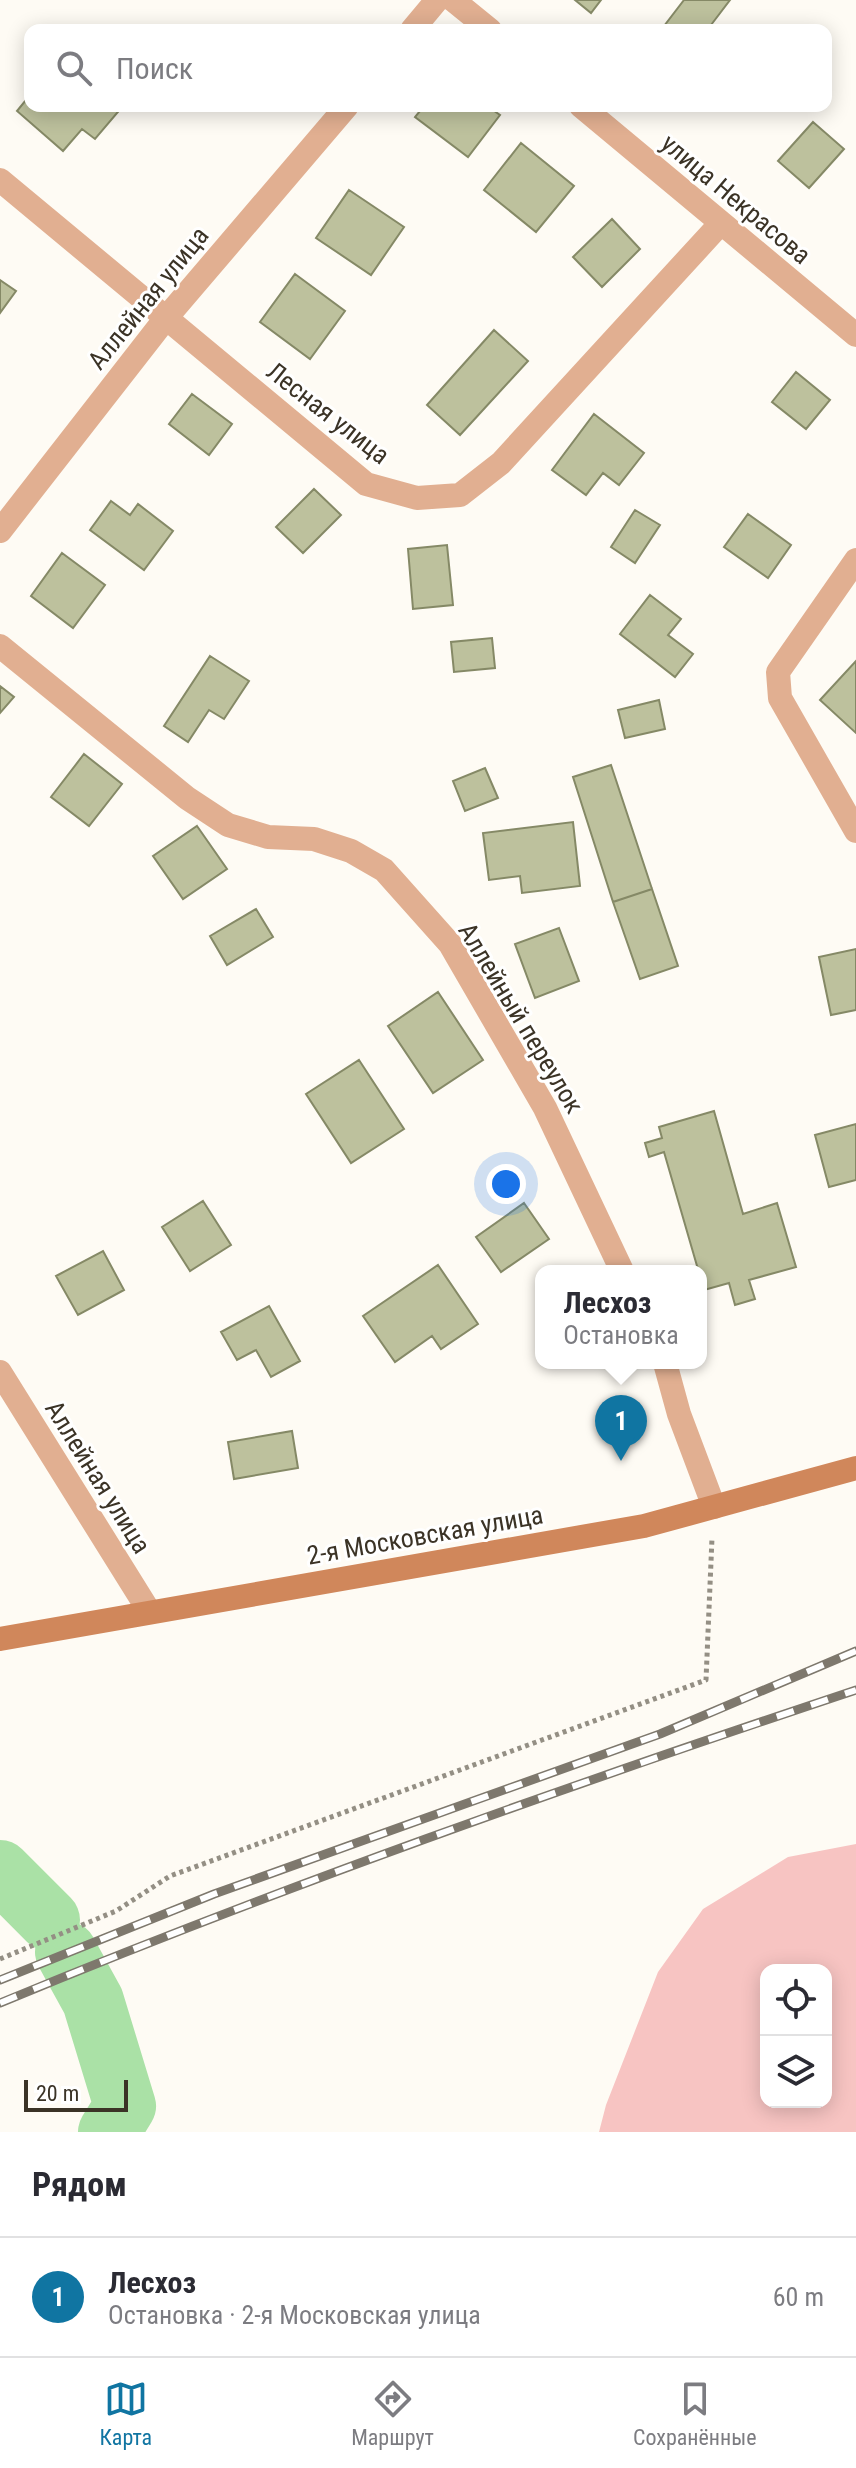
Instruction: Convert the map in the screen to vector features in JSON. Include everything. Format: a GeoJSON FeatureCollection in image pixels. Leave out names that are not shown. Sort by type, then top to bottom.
{"type":"FeatureCollection","features":[{"type":"Feature","properties":{"kind":"main road","name":"2-я Московская улица"},"geometry":{"type":"LineString","coordinates":[[0,1639],[644,1526],[856,1468]]}},
{"type":"Feature","properties":{"kind":"street"},"geometry":{"type":"LineString","coordinates":[[417,24],[437,0]]}},
{"type":"Feature","properties":{"kind":"street"},"geometry":{"type":"LineString","coordinates":[[461,2],[484,24]]}},
{"type":"Feature","properties":{"kind":"street","name":"Аллейная улица"},"geometry":{"type":"LineString","coordinates":[[0,531],[166,318],[342,112]]}},
{"type":"Feature","properties":{"kind":"street","name":"улица Некрасова"},"geometry":{"type":"LineString","coordinates":[[588,112],[856,335]]}},
{"type":"Feature","properties":{"kind":"street","name":"Лесная улица"},"geometry":{"type":"LineString","coordinates":[[0,180],[366,484],[417,498],[460,495],[501,463],[721,223]]}},
{"type":"Feature","properties":{"kind":"street"},"geometry":{"type":"LineString","coordinates":[[856,560],[778,672],[780,698],[856,831]]}},
{"type":"Feature","properties":{"kind":"street","name":"Аллейный переулок"},"geometry":{"type":"LineString","coordinates":[[0,646],[187,798],[228,825],[268,837],[314,839],[351,851],[384,870],[450,944],[545,1108],[619,1265]]}},
{"type":"Feature","properties":{"kind":"street"},"geometry":{"type":"LineString","coordinates":[[667,1369],[714,1507]]}},
{"type":"Feature","properties":{"kind":"street","name":"Аллейная улица"},"geometry":{"type":"LineString","coordinates":[[0,1372],[149,1611]]}},
{"type":"Feature","properties":{"kind":"path"},"geometry":{"type":"LineString","coordinates":[[0,1959],[116,1911],[170,1876],[706,1680],[714,1507]]}},
{"type":"Feature","properties":{"kind":"shaded area"},"geometry":{"type":"Polygon","coordinates":[[[856,1844],[856,2132],[599,2132],[606,2105],[658,1972],[703,1909],[788,1857],[856,1844]]]}},
{"type":"Feature","properties":{"kind":"building"},"geometry":{"type":"Polygon","coordinates":[[[575,0],[601,0],[591,13],[575,0]]]}},
{"type":"Feature","properties":{"kind":"building"},"geometry":{"type":"Polygon","coordinates":[[[684,0],[730,0],[712,24],[666,24],[684,0]]]}},
{"type":"Feature","properties":{"kind":"building"},"geometry":{"type":"Polygon","coordinates":[[[24,102],[24,112],[118,112],[95,139],[82,129],[63,151],[17,111],[24,102]]]}},
{"type":"Feature","properties":{"kind":"building"},"geometry":{"type":"Polygon","coordinates":[[[419,112],[496,112],[500,115],[468,157],[415,117],[419,112]]]}},
{"type":"Feature","properties":{"kind":"building"},"geometry":{"type":"Polygon","coordinates":[[[813,122],[844,149],[809,188],[778,161],[813,122]]]}},
{"type":"Feature","properties":{"kind":"building"},"geometry":{"type":"Polygon","coordinates":[[[521,143],[574,186],[536,232],[484,190],[521,143]]]}},
{"type":"Feature","properties":{"kind":"building"},"geometry":{"type":"Polygon","coordinates":[[[349,190],[404,227],[371,275],[316,238],[349,190]]]}},
{"type":"Feature","properties":{"kind":"building"},"geometry":{"type":"Polygon","coordinates":[[[612,219],[640,249],[602,287],[573,257],[612,219]]]}},
{"type":"Feature","properties":{"kind":"building"},"geometry":{"type":"Polygon","coordinates":[[[295,274],[345,311],[310,359],[260,322],[295,274]]]}},
{"type":"Feature","properties":{"kind":"building"},"geometry":{"type":"Polygon","coordinates":[[[0,280],[16,291],[0,313],[0,280]]]}},
{"type":"Feature","properties":{"kind":"building"},"geometry":{"type":"Polygon","coordinates":[[[494,330],[528,361],[460,435],[427,405],[494,330]]]}},
{"type":"Feature","properties":{"kind":"building"},"geometry":{"type":"Polygon","coordinates":[[[796,372],[830,400],[806,429],[772,402],[796,372]]]}},
{"type":"Feature","properties":{"kind":"building"},"geometry":{"type":"Polygon","coordinates":[[[192,394],[232,424],[209,455],[169,424],[192,394]]]}},
{"type":"Feature","properties":{"kind":"building"},"geometry":{"type":"Polygon","coordinates":[[[594,414],[644,453],[619,485],[603,473],[586,495],[552,470],[594,414]]]}},
{"type":"Feature","properties":{"kind":"building"},"geometry":{"type":"Polygon","coordinates":[[[314,489],[341,515],[303,553],[276,527],[314,489]]]}},
{"type":"Feature","properties":{"kind":"building"},"geometry":{"type":"Polygon","coordinates":[[[111,501],[130,515],[138,504],[173,531],[144,570],[90,530],[111,501]]]}},
{"type":"Feature","properties":{"kind":"building"},"geometry":{"type":"Polygon","coordinates":[[[635,510],[660,525],[635,563],[611,547],[635,510]]]}},
{"type":"Feature","properties":{"kind":"building"},"geometry":{"type":"Polygon","coordinates":[[[748,514],[791,545],[768,578],[724,547],[748,514]]]}},
{"type":"Feature","properties":{"kind":"building"},"geometry":{"type":"Polygon","coordinates":[[[447,545],[453,605],[413,609],[408,549],[447,545]]]}},
{"type":"Feature","properties":{"kind":"building"},"geometry":{"type":"Polygon","coordinates":[[[62,553],[105,585],[73,628],[31,596],[62,553]]]}},
{"type":"Feature","properties":{"kind":"building"},"geometry":{"type":"Polygon","coordinates":[[[650,595],[681,619],[668,635],[693,654],[675,677],[620,634],[650,595]]]}},
{"type":"Feature","properties":{"kind":"building"},"geometry":{"type":"Polygon","coordinates":[[[492,638],[495,668],[454,672],[451,642],[492,638]]]}},
{"type":"Feature","properties":{"kind":"building"},"geometry":{"type":"Polygon","coordinates":[[[210,656],[249,681],[224,719],[209,710],[188,742],[164,726],[210,656]]]}},
{"type":"Feature","properties":{"kind":"building"},"geometry":{"type":"Polygon","coordinates":[[[856,661],[856,733],[820,700],[856,661]]]}},
{"type":"Feature","properties":{"kind":"building"},"geometry":{"type":"Polygon","coordinates":[[[0,686],[14,697],[0,713],[0,686]]]}},
{"type":"Feature","properties":{"kind":"building"},"geometry":{"type":"Polygon","coordinates":[[[659,700],[665,729],[625,738],[618,710],[659,700]]]}},
{"type":"Feature","properties":{"kind":"building"},"geometry":{"type":"Polygon","coordinates":[[[84,754],[122,784],[89,826],[51,797],[84,754]]]}},
{"type":"Feature","properties":{"kind":"building"},"geometry":{"type":"Polygon","coordinates":[[[611,765],[652,889],[613,902],[573,777],[611,765]]]}},
{"type":"Feature","properties":{"kind":"building"},"geometry":{"type":"Polygon","coordinates":[[[485,768],[498,798],[465,811],[453,781],[485,768]]]}},
{"type":"Feature","properties":{"kind":"building"},"geometry":{"type":"Polygon","coordinates":[[[573,822],[580,886],[522,893],[520,876],[489,880],[483,833],[573,822]]]}},
{"type":"Feature","properties":{"kind":"building"},"geometry":{"type":"Polygon","coordinates":[[[197,826],[227,869],[183,899],[153,856],[197,826]]]}},
{"type":"Feature","properties":{"kind":"building"},"geometry":{"type":"Polygon","coordinates":[[[652,889],[678,966],[640,979],[613,902],[652,889]]]}},
{"type":"Feature","properties":{"kind":"building"},"geometry":{"type":"Polygon","coordinates":[[[256,909],[273,937],[227,965],[210,936],[256,909]]]}},
{"type":"Feature","properties":{"kind":"building"},"geometry":{"type":"Polygon","coordinates":[[[559,928],[579,981],[535,998],[515,944],[559,928]]]}},
{"type":"Feature","properties":{"kind":"building"},"geometry":{"type":"Polygon","coordinates":[[[856,949],[856,1010],[831,1015],[819,957],[856,949]]]}},
{"type":"Feature","properties":{"kind":"building"},"geometry":{"type":"Polygon","coordinates":[[[438,992],[483,1060],[433,1093],[388,1026],[438,992]]]}},
{"type":"Feature","properties":{"kind":"building"},"geometry":{"type":"Polygon","coordinates":[[[359,1060],[404,1129],[351,1163],[306,1094],[359,1060]]]}},
{"type":"Feature","properties":{"kind":"building"},"geometry":{"type":"Polygon","coordinates":[[[714,1111],[743,1214],[777,1203],[796,1267],[749,1280],[755,1299],[735,1305],[729,1283],[707,1289],[707,1265],[697,1265],[664,1152],[649,1157],[645,1143],[662,1138],[659,1127],[714,1111]]]}},
{"type":"Feature","properties":{"kind":"building"},"geometry":{"type":"Polygon","coordinates":[[[856,1124],[856,1180],[829,1187],[815,1135],[856,1124]]]}},
{"type":"Feature","properties":{"kind":"building"},"geometry":{"type":"Polygon","coordinates":[[[203,1201],[231,1245],[190,1271],[162,1227],[203,1201]]]}},
{"type":"Feature","properties":{"kind":"building"},"geometry":{"type":"Polygon","coordinates":[[[524,1203],[549,1239],[501,1272],[476,1237],[524,1203]]]}},
{"type":"Feature","properties":{"kind":"building"},"geometry":{"type":"Polygon","coordinates":[[[103,1251],[124,1290],[78,1315],[56,1276],[103,1251]]]}},
{"type":"Feature","properties":{"kind":"building"},"geometry":{"type":"Polygon","coordinates":[[[438,1265],[478,1324],[441,1349],[432,1336],[395,1362],[363,1316],[438,1265]]]}},
{"type":"Feature","properties":{"kind":"building"},"geometry":{"type":"Polygon","coordinates":[[[269,1306],[300,1361],[271,1377],[256,1350],[237,1360],[221,1332],[269,1306]]]}},
{"type":"Feature","properties":{"kind":"building"},"geometry":{"type":"Polygon","coordinates":[[[292,1431],[298,1468],[234,1479],[228,1442],[292,1431]]]}},
{"type":"Feature","properties":{"kind":"waterway"},"geometry":{"type":"LineString","coordinates":[[0,1871],[49,1920]]}},
{"type":"Feature","properties":{"kind":"waterway"},"geometry":{"type":"LineString","coordinates":[[66,1952],[93,2001],[125,2106],[109,2132]]}},
{"type":"Feature","properties":{"kind":"railway"},"geometry":{"type":"LineString","coordinates":[[0,1980],[214,1894],[660,1734],[856,1651]]}},
{"type":"Feature","properties":{"kind":"railway"},"geometry":{"type":"LineString","coordinates":[[0,2003],[425,1839],[856,1690]]}},
{"type":"Feature","properties":{"kind":"place","name":"Лесхоз"},"geometry":{"type":"Point","coordinates":[621,1461]}}]}
